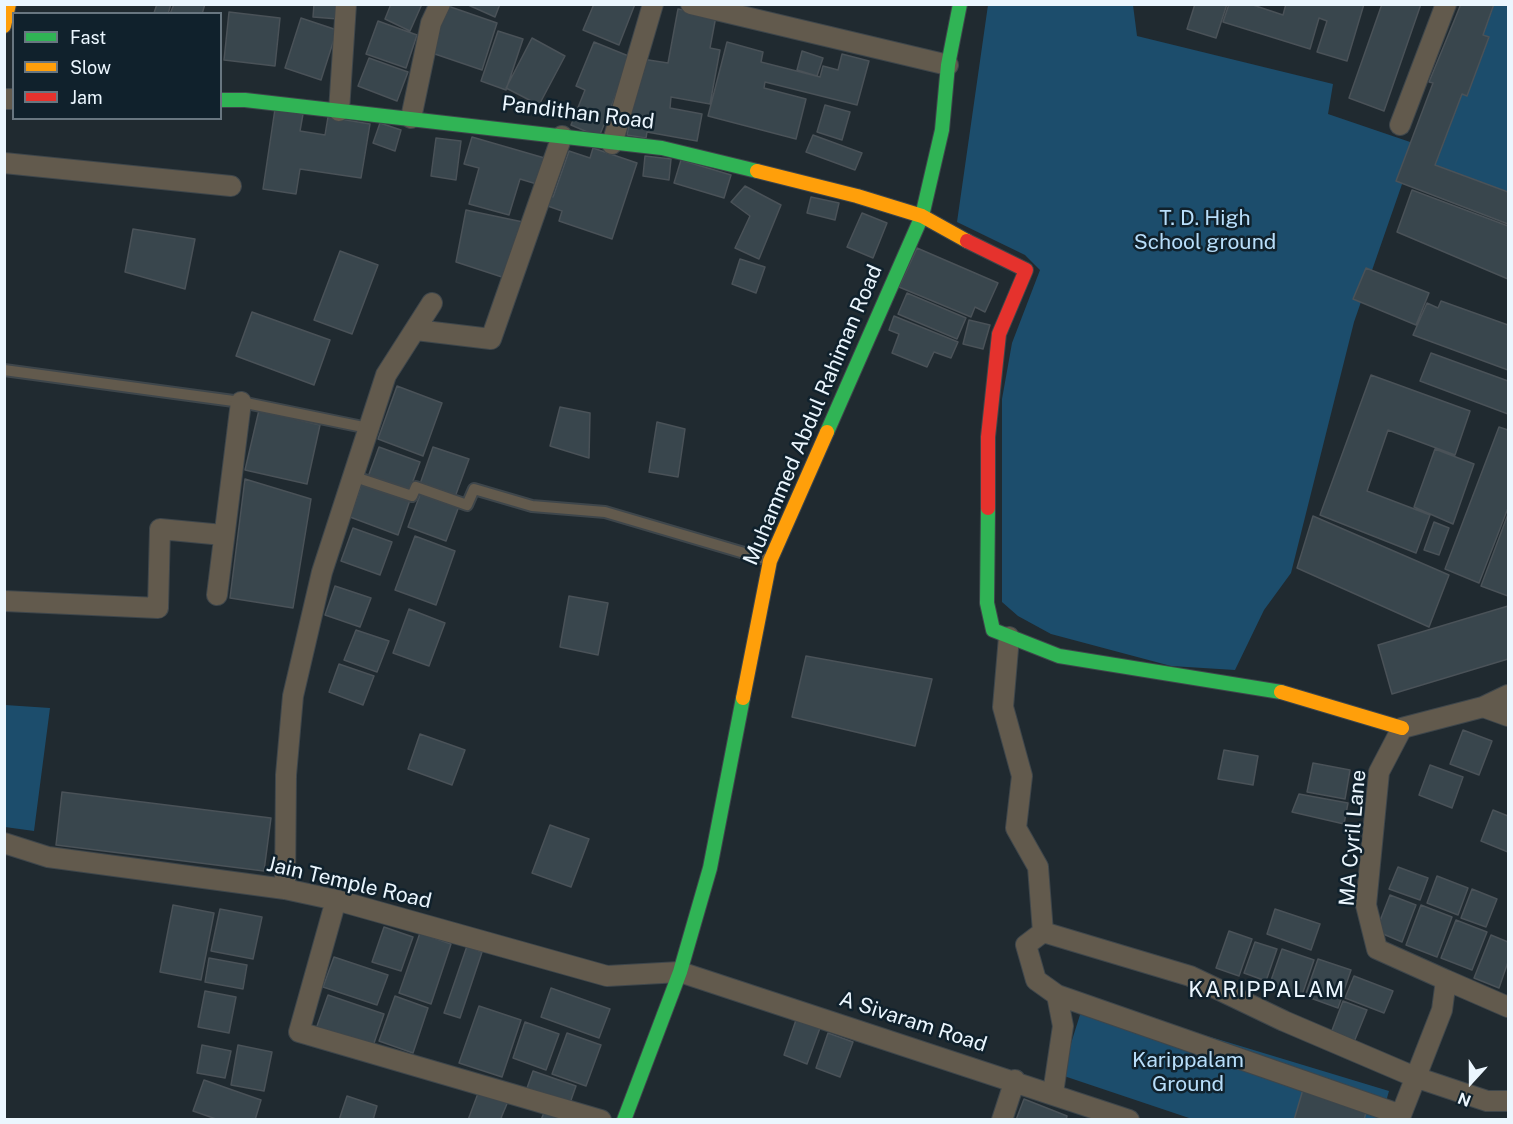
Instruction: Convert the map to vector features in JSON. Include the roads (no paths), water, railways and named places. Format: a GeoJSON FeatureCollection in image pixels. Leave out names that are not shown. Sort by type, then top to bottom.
{"type":"FeatureCollection","features":[{"type":"Feature","properties":{"kind":"street"},"geometry":{"type":"LineString","coordinates":[[4,26],[9,4]]}},
{"type":"Feature","properties":{"kind":"street"},"geometry":{"type":"LineString","coordinates":[[339,111],[346,4]]}},
{"type":"Feature","properties":{"kind":"street"},"geometry":{"type":"LineString","coordinates":[[411,118],[431,23],[440,4]]}},
{"type":"Feature","properties":{"kind":"street"},"geometry":{"type":"LineString","coordinates":[[612,144],[653,4]]}},
{"type":"Feature","properties":{"kind":"street"},"geometry":{"type":"LineString","coordinates":[[692,4],[948,64]]}},
{"type":"Feature","properties":{"kind":"street","name":"Muhammed Abdul Rahiman Road"},"geometry":{"type":"LineString","coordinates":[[624,1119],[680,972],[710,868],[770,561],[922,216],[942,130],[948,64],[960,4]]}},
{"type":"Feature","properties":{"kind":"street"},"geometry":{"type":"LineString","coordinates":[[1400,126],[1446,4]]}},
{"type":"Feature","properties":{"kind":"street","name":"Pandithan Road"},"geometry":{"type":"LineString","coordinates":[[222,100],[245,100],[411,118],[612,144],[662,148],[857,196],[922,216],[946,231],[1026,270],[999,334],[988,437],[987,603],[993,630],[1009,637]]}},
{"type":"Feature","properties":{"kind":"street"},"geometry":{"type":"LineString","coordinates":[[416,330],[491,339],[562,136]]}},
{"type":"Feature","properties":{"kind":"street"},"geometry":{"type":"LineString","coordinates":[[4,163],[231,186]]}},
{"type":"Feature","properties":{"kind":"street"},"geometry":{"type":"LineString","coordinates":[[285,889],[286,775],[293,696],[322,572],[386,375],[432,303]]}},
{"type":"Feature","properties":{"kind":"street"},"geometry":{"type":"LineString","coordinates":[[217,595],[241,402]]}},
{"type":"Feature","properties":{"kind":"street"},"geometry":{"type":"LineString","coordinates":[[4,601],[158,608],[160,529],[224,535]]}},
{"type":"Feature","properties":{"kind":"street"},"geometry":{"type":"LineString","coordinates":[[1043,932],[1038,867],[1016,828],[1022,776],[1003,707],[1009,637],[1059,656],[1274,690],[1402,728],[1483,707],[1509,695]]}},
{"type":"Feature","properties":{"kind":"street"},"geometry":{"type":"LineString","coordinates":[[1483,707],[1509,716]]}},
{"type":"Feature","properties":{"kind":"street","name":"MA Cyril Lane"},"geometry":{"type":"LineString","coordinates":[[1402,728],[1379,772],[1366,905],[1377,949],[1446,980]]}},
{"type":"Feature","properties":{"kind":"street","name":"Jain Temple Road"},"geometry":{"type":"LineString","coordinates":[[4,843],[48,857],[285,889],[336,900],[607,976],[680,972]]}},
{"type":"Feature","properties":{"kind":"street"},"geometry":{"type":"LineString","coordinates":[[336,900],[298,1032],[600,1119]]}},
{"type":"Feature","properties":{"kind":"street"},"geometry":{"type":"LineString","coordinates":[[1043,932],[1026,945],[1036,980],[1057,995],[1400,1117],[1442,1010],[1446,980],[1509,1007]]}},
{"type":"Feature","properties":{"kind":"street"},"geometry":{"type":"LineString","coordinates":[[1043,932],[1190,976],[1284,1021],[1415,1077],[1487,1101],[1509,1101]]}},
{"type":"Feature","properties":{"kind":"street","name":"A Sivaram Road"},"geometry":{"type":"LineString","coordinates":[[680,972],[1129,1119]]}},
{"type":"Feature","properties":{"kind":"street"},"geometry":{"type":"LineString","coordinates":[[1053,1093],[1064,1026],[1057,995]]}},
{"type":"Feature","properties":{"kind":"street"},"geometry":{"type":"LineString","coordinates":[[1002,1119],[1015,1080]]}},
{"type":"Feature","properties":{"kind":"lane"},"geometry":{"type":"LineString","coordinates":[[4,370],[241,402],[368,428]]}},
{"type":"Feature","properties":{"kind":"lane"},"geometry":{"type":"LineString","coordinates":[[352,476],[412,496],[416,487],[467,505],[474,489],[532,506],[605,512],[770,561]]}},
{"type":"Feature","properties":{"kind":"district","name":"KARIPPALAM"},"geometry":{"type":"Point","coordinates":[1267,990]}},
{"type":"Feature","properties":{"kind":"park label","name":"T. D. High School ground"},"geometry":{"type":"Point","coordinates":[1205,231]}},
{"type":"Feature","properties":{"kind":"park label","name":"Karippalam Ground"},"geometry":{"type":"Point","coordinates":[1188,1073]}}]}
